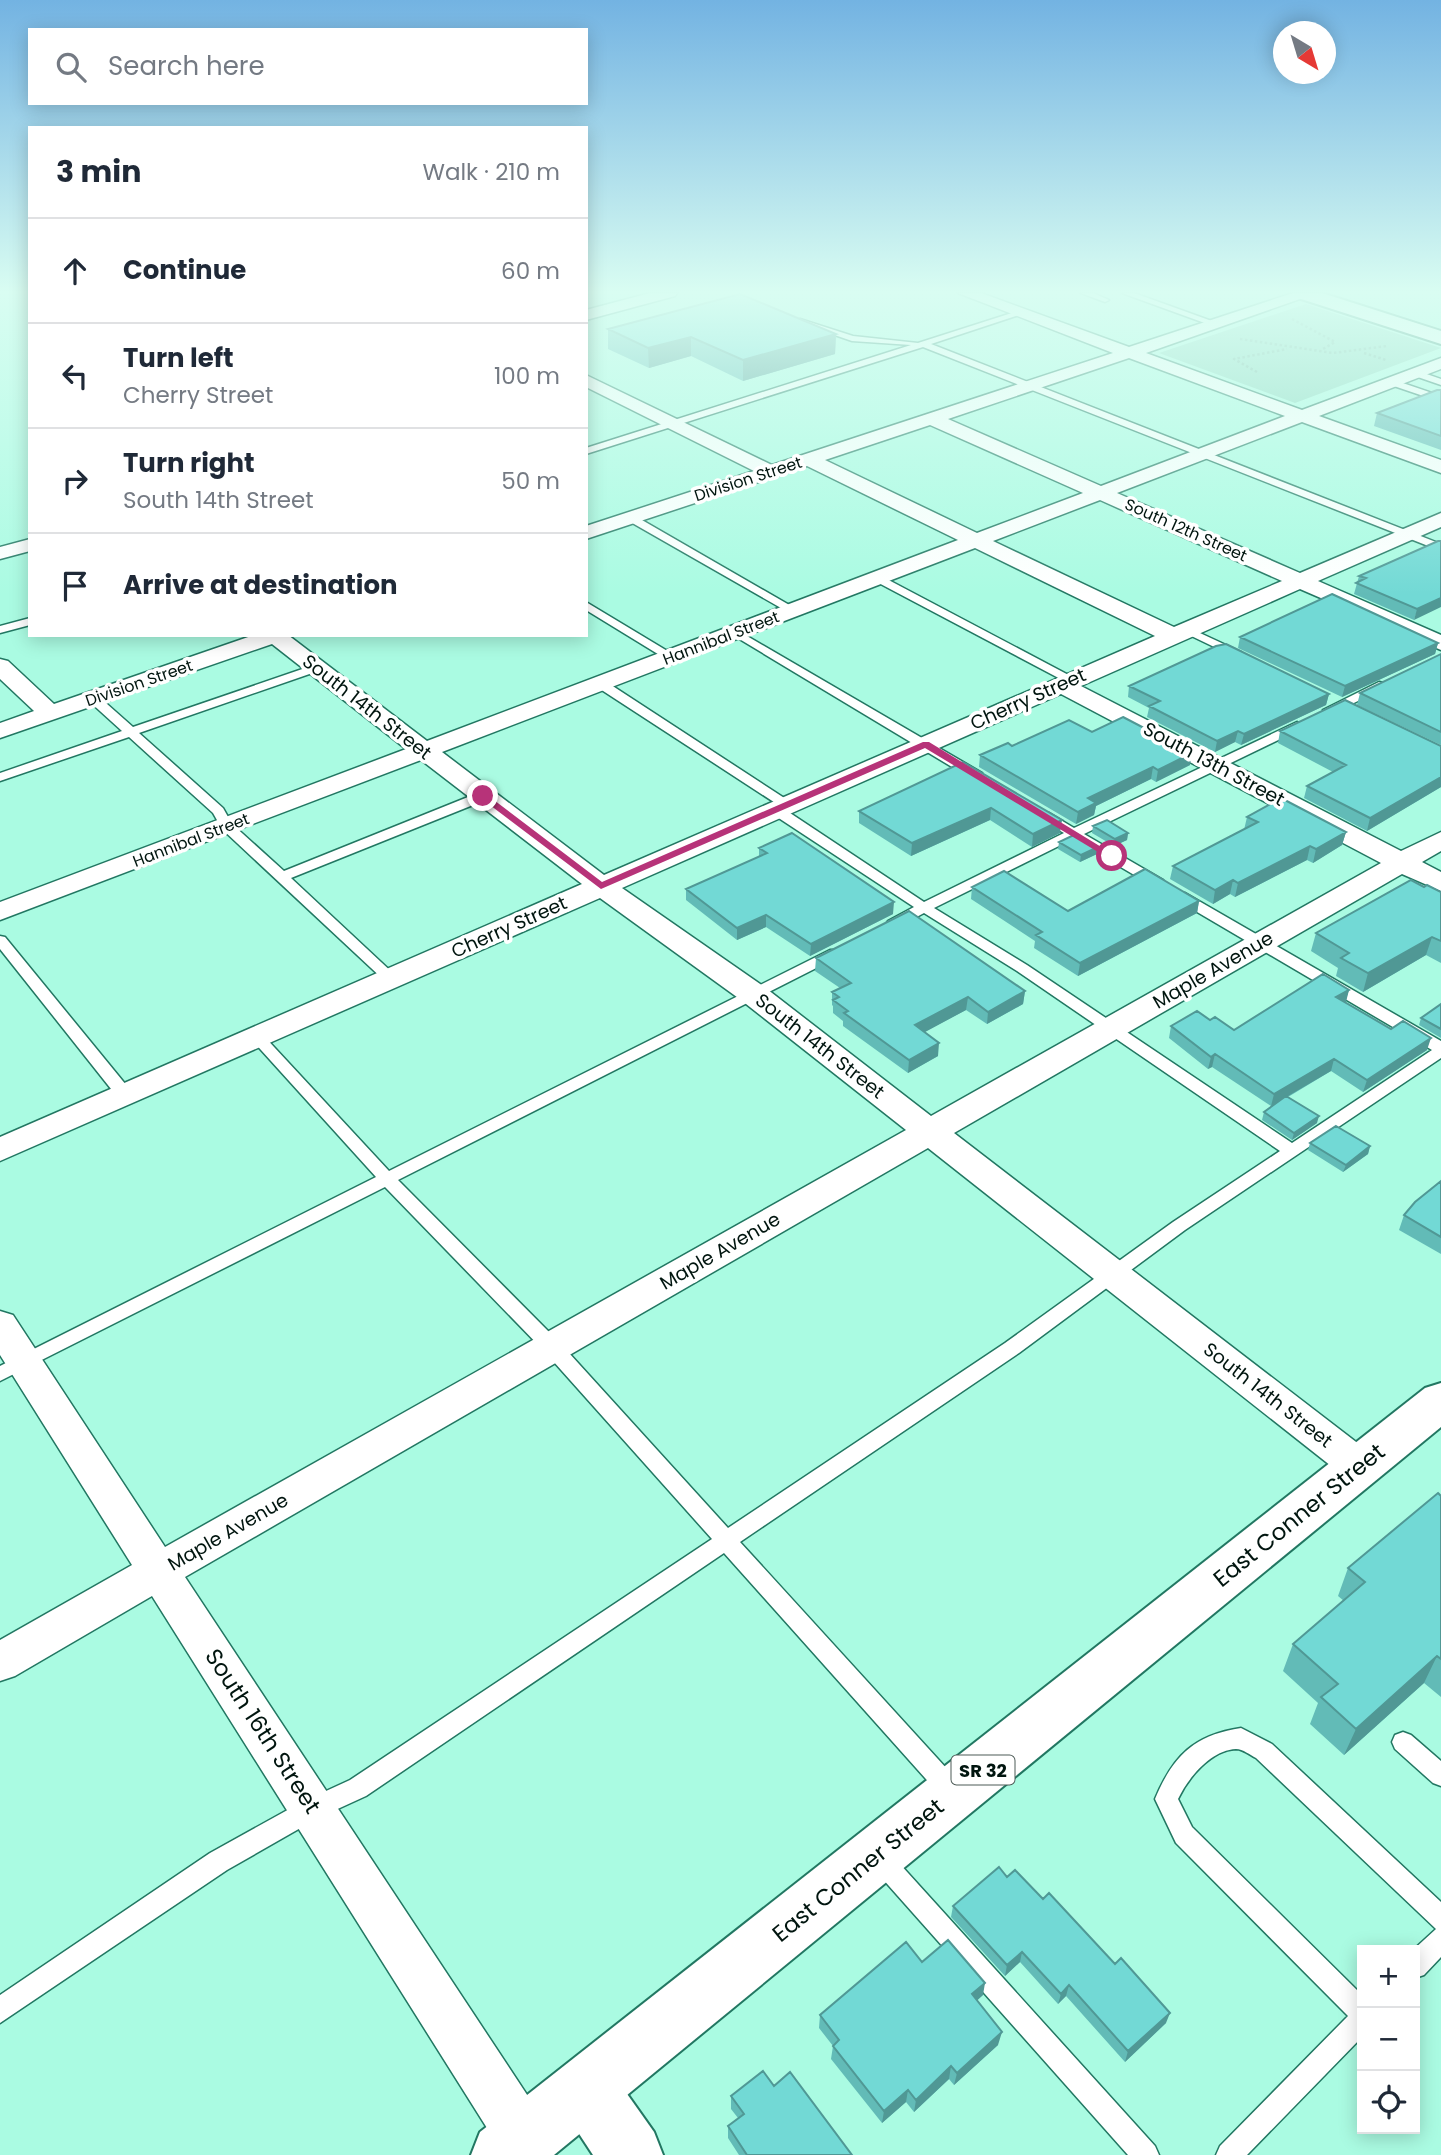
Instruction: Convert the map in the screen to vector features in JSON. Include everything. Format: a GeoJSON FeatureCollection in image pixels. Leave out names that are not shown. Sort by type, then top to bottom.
{"type":"FeatureCollection","features":[{"type":"Feature","properties":{"kind":"main road","name":"East Conner Street"},"geometry":{"type":"LineString","coordinates":[[514,2147],[1441,1401]]}},
{"type":"Feature","properties":{"kind":"main road"},"geometry":{"type":"LineString","coordinates":[[586,2089],[631,2155]]}},
{"type":"Feature","properties":{"kind":"street"},"geometry":{"type":"LineString","coordinates":[[613,394],[771,471]]}},
{"type":"Feature","properties":{"kind":"street","name":"Division Street"},"geometry":{"type":"LineString","coordinates":[[588,532],[1005,394]]}},
{"type":"Feature","properties":{"kind":"street"},"geometry":{"type":"LineString","coordinates":[[1239,394],[1441,467]]}},
{"type":"Feature","properties":{"kind":"street","name":"Hannibal Street"},"geometry":{"type":"LineString","coordinates":[[0,912],[1203,454],[1300,416],[1345,394]]}},
{"type":"Feature","properties":{"kind":"street","name":"South 12th Street"},"geometry":{"type":"LineString","coordinates":[[930,418],[1441,643]]}},
{"type":"Feature","properties":{"kind":"street"},"geometry":{"type":"LineString","coordinates":[[807,460],[975,541],[1180,633]]}},
{"type":"Feature","properties":{"kind":"street","name":"Cherry Street"},"geometry":{"type":"LineString","coordinates":[[0,1150],[1441,519]]}},
{"type":"Feature","properties":{"kind":"street"},"geometry":{"type":"LineString","coordinates":[[0,553],[28,546]]}},
{"type":"Feature","properties":{"kind":"street","name":"Division Street"},"geometry":{"type":"LineString","coordinates":[[0,731],[273,637]]}},
{"type":"Feature","properties":{"kind":"street","name":"South 14th Street"},"geometry":{"type":"LineString","coordinates":[[277,637],[601,886],[752,993],[1359,1466]]}},
{"type":"Feature","properties":{"kind":"street"},"geometry":{"type":"LineString","coordinates":[[0,666],[51,714]]}},
{"type":"Feature","properties":{"kind":"street","name":"South 13th Street"},"geometry":{"type":"LineString","coordinates":[[1067,682],[1214,764],[1441,883]]}},
{"type":"Feature","properties":{"kind":"street","name":"Maple Avenue"},"geometry":{"type":"LineString","coordinates":[[0,1662],[1441,840]]}},
{"type":"Feature","properties":{"kind":"street","name":"South 16th Street"},"geometry":{"type":"LineString","coordinates":[[0,1325],[12,1368],[160,1571],[312,1807],[514,2147]]}},
{"type":"Feature","properties":{"kind":"lane"},"geometry":{"type":"LineString","coordinates":[[588,450],[772,394]]}},
{"type":"Feature","properties":{"kind":"lane"},"geometry":{"type":"LineString","coordinates":[[1052,394],[1441,548]]}},
{"type":"Feature","properties":{"kind":"lane"},"geometry":{"type":"LineString","coordinates":[[631,518],[792,610]]}},
{"type":"Feature","properties":{"kind":"lane"},"geometry":{"type":"LineString","coordinates":[[877,578],[1067,682]]}},
{"type":"Feature","properties":{"kind":"lane"},"geometry":{"type":"LineString","coordinates":[[588,606],[670,657]]}},
{"type":"Feature","properties":{"kind":"lane"},"geometry":{"type":"LineString","coordinates":[[0,630],[28,622]]}},
{"type":"Feature","properties":{"kind":"lane"},"geometry":{"type":"LineString","coordinates":[[735,632],[994,786]]}},
{"type":"Feature","properties":{"kind":"lane"},"geometry":{"type":"LineString","coordinates":[[1180,633],[1247,659]]}},
{"type":"Feature","properties":{"kind":"lane"},"geometry":{"type":"LineString","coordinates":[[0,777],[317,668]]}},
{"type":"Feature","properties":{"kind":"lane"},"geometry":{"type":"LineString","coordinates":[[874,933],[1214,764],[1395,679]]}},
{"type":"Feature","properties":{"kind":"lane"},"geometry":{"type":"LineString","coordinates":[[601,684],[782,807],[922,908],[1022,968],[1109,1030],[1292,1151]]}},
{"type":"Feature","properties":{"kind":"lane"},"geometry":{"type":"LineString","coordinates":[[94,699],[218,811],[227,826],[391,979]]}},
{"type":"Feature","properties":{"kind":"lane"},"geometry":{"type":"LineString","coordinates":[[282,877],[483,796]]}},
{"type":"Feature","properties":{"kind":"lane"},"geometry":{"type":"LineString","coordinates":[[0,2010],[256,1837],[312,1807],[358,1788],[1012,1348],[1179,1226],[1441,1050],[1029,807]]}},
{"type":"Feature","properties":{"kind":"lane"},"geometry":{"type":"LineString","coordinates":[[0,940],[125,1095]]}},
{"type":"Feature","properties":{"kind":"lane"},"geometry":{"type":"LineString","coordinates":[[12,1368],[853,944]]}},
{"type":"Feature","properties":{"kind":"lane"},"geometry":{"type":"LineString","coordinates":[[257,1037],[387,1180],[552,1347],[954,1793]]}},
{"type":"Feature","properties":{"kind":"lane"},"geometry":{"type":"LineString","coordinates":[[1358,2008],[1184,1835],[1166,1799],[1179,1772],[1217,1742],[1241,1738],[1264,1751],[1441,1919]]}},
{"type":"Feature","properties":{"kind":"lane"},"geometry":{"type":"LineString","coordinates":[[1403,1742],[1441,1775]]}},
{"type":"Feature","properties":{"kind":"lane"},"geometry":{"type":"LineString","coordinates":[[876,1855],[1146,2155]]}},
{"type":"Feature","properties":{"kind":"lane"},"geometry":{"type":"LineString","coordinates":[[1420,1961],[1441,1939]]}},
{"type":"Feature","properties":{"kind":"lane"},"geometry":{"type":"LineString","coordinates":[[1229,2155],[1357,2024]]}},
{"type":"Feature","properties":{"kind":"shaded area"},"geometry":{"type":"Polygon","coordinates":[[[1269,394],[1320,394],[1295,403],[1269,394]]]}},
{"type":"Feature","properties":{"kind":"building"},"geometry":{"type":"Polygon","coordinates":[[[1428,394],[1441,394],[1441,436],[1377,413],[1428,394]]]}},
{"type":"Feature","properties":{"kind":"building"},"geometry":{"type":"Polygon","coordinates":[[[1441,541],[1441,598],[1417,609],[1356,583],[1366,578],[1359,576],[1441,541]]]}},
{"type":"Feature","properties":{"kind":"building"},"geometry":{"type":"Polygon","coordinates":[[[1332,594],[1438,643],[1345,686],[1240,637],[1332,594]]]}},
{"type":"Feature","properties":{"kind":"building"},"geometry":{"type":"Polygon","coordinates":[[[1226,644],[1329,694],[1244,734],[1238,731],[1217,741],[1149,706],[1160,701],[1129,686],[1216,646],[1226,644]]]}},
{"type":"Feature","properties":{"kind":"building"},"geometry":{"type":"Polygon","coordinates":[[[1441,654],[1441,732],[1360,693],[1441,654]]]}},
{"type":"Feature","properties":{"kind":"building"},"geometry":{"type":"Polygon","coordinates":[[[1345,700],[1441,746],[1441,777],[1370,818],[1307,786],[1346,765],[1280,731],[1345,700]]]}},
{"type":"Feature","properties":{"kind":"building"},"geometry":{"type":"Polygon","coordinates":[[[1123,717],[1192,753],[1158,770],[1153,767],[1088,798],[1096,803],[1078,812],[980,755],[1008,743],[1012,746],[1069,720],[1092,732],[1123,717]]]}},
{"type":"Feature","properties":{"kind":"building"},"geometry":{"type":"Polygon","coordinates":[[[963,762],[1062,820],[1033,834],[991,808],[912,843],[859,811],[963,762]]]}},
{"type":"Feature","properties":{"kind":"building"},"geometry":{"type":"Polygon","coordinates":[[[1281,798],[1346,832],[1316,849],[1310,846],[1238,883],[1233,880],[1215,890],[1173,866],[1258,822],[1247,817],[1281,798]]]}},
{"type":"Feature","properties":{"kind":"building"},"geometry":{"type":"Polygon","coordinates":[[[1107,820],[1128,833],[1115,839],[1093,826],[1107,820]]]}},
{"type":"Feature","properties":{"kind":"building"},"geometry":{"type":"Polygon","coordinates":[[[792,833],[894,902],[811,944],[766,915],[737,928],[686,889],[767,853],[759,848],[792,833]]]}},
{"type":"Feature","properties":{"kind":"building"},"geometry":{"type":"Polygon","coordinates":[[[1076,834],[1098,847],[1081,855],[1059,842],[1076,834]]]}},
{"type":"Feature","properties":{"kind":"building"},"geometry":{"type":"Polygon","coordinates":[[[1145,869],[1199,901],[1080,963],[1036,935],[1042,932],[972,887],[1004,871],[1068,911],[1145,869]]]}},
{"type":"Feature","properties":{"kind":"building"},"geometry":{"type":"Polygon","coordinates":[[[1411,880],[1441,892],[1441,941],[1432,937],[1368,973],[1341,958],[1349,953],[1316,933],[1411,880]]]}},
{"type":"Feature","properties":{"kind":"building"},"geometry":{"type":"Polygon","coordinates":[[[909,911],[1025,991],[988,1012],[968,997],[915,1025],[939,1043],[909,1060],[844,1013],[848,1011],[833,1000],[839,997],[832,992],[851,983],[816,958],[909,911]]]}},
{"type":"Feature","properties":{"kind":"building"},"geometry":{"type":"Polygon","coordinates":[[[1323,974],[1349,990],[1336,997],[1391,1029],[1403,1021],[1431,1038],[1367,1080],[1334,1059],[1274,1094],[1215,1054],[1211,1057],[1171,1026],[1197,1011],[1210,1020],[1215,1017],[1234,1030],[1323,974]]]}},
{"type":"Feature","properties":{"kind":"building"},"geometry":{"type":"Polygon","coordinates":[[[1441,1004],[1441,1029],[1421,1018],[1441,1004]]]}},
{"type":"Feature","properties":{"kind":"building"},"geometry":{"type":"Polygon","coordinates":[[[1286,1096],[1319,1116],[1294,1133],[1264,1112],[1286,1096]]]}},
{"type":"Feature","properties":{"kind":"building"},"geometry":{"type":"Polygon","coordinates":[[[1336,1126],[1370,1146],[1346,1165],[1310,1143],[1336,1126]]]}},
{"type":"Feature","properties":{"kind":"building"},"geometry":{"type":"Polygon","coordinates":[[[1441,1181],[1441,1237],[1404,1215],[1415,1202],[1441,1181]]]}},
{"type":"Feature","properties":{"kind":"building"},"geometry":{"type":"Polygon","coordinates":[[[1438,1493],[1441,1496],[1441,1659],[1437,1656],[1356,1729],[1321,1697],[1338,1684],[1293,1644],[1365,1582],[1348,1568],[1438,1493]]]}},
{"type":"Feature","properties":{"kind":"building"},"geometry":{"type":"Polygon","coordinates":[[[999,1867],[1007,1877],[1015,1870],[1043,1899],[1049,1893],[1115,1964],[1121,1958],[1170,2013],[1128,2051],[1069,1985],[1061,1994],[1022,1952],[1007,1965],[953,1906],[999,1867]]]}},
{"type":"Feature","properties":{"kind":"building"},"geometry":{"type":"Polygon","coordinates":[[[948,1940],[985,1983],[972,1994],[1002,2032],[957,2073],[951,2066],[916,2100],[908,2090],[884,2111],[833,2046],[839,2040],[820,2015],[906,1942],[922,1962],[948,1940]]]}},
{"type":"Feature","properties":{"kind":"building"},"geometry":{"type":"Polygon","coordinates":[[[763,2071],[774,2086],[790,2072],[852,2155],[747,2155],[728,2126],[744,2114],[731,2096],[763,2071]]]}},
{"type":"Feature","properties":{"kind":"route"},"geometry":{"type":"LineString","coordinates":[[483,796],[601,886],[926,744],[1112,856]]}}]}
